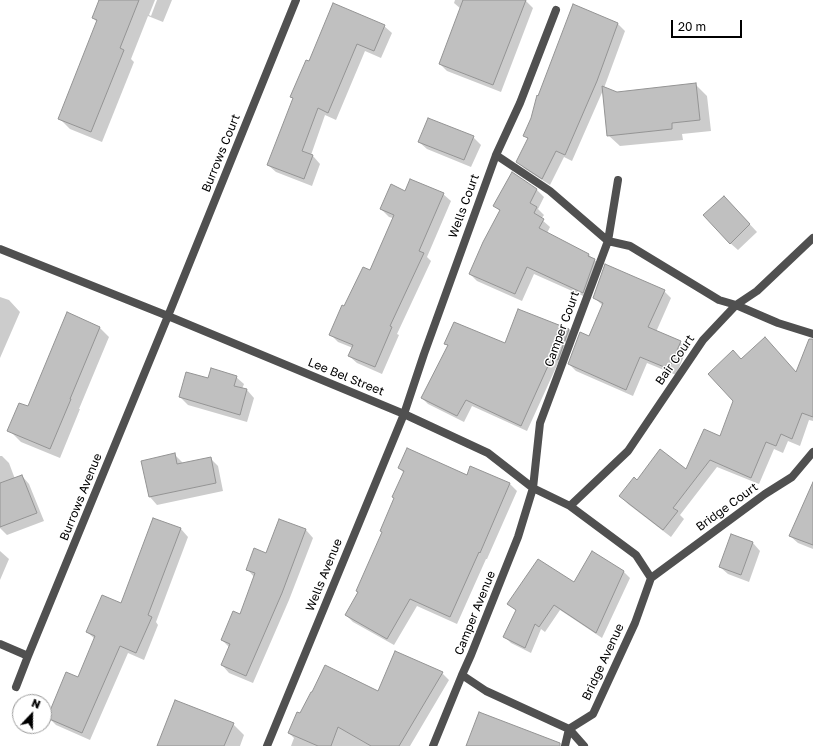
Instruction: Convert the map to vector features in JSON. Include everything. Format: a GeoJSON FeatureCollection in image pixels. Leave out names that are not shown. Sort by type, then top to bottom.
{"type":"FeatureCollection","features":[{"type":"Feature","properties":{"kind":"street","name":"Burrows Court"},"geometry":{"type":"LineString","coordinates":[[168,316],[296,0]]}},
{"type":"Feature","properties":{"kind":"street","name":"Wells Court"},"geometry":{"type":"LineString","coordinates":[[404,414],[424,354],[496,155],[520,103],[556,10]]}},
{"type":"Feature","properties":{"kind":"street"},"geometry":{"type":"LineString","coordinates":[[496,155],[550,191],[608,241],[630,246],[719,300],[736,305],[778,323],[813,334]]}},
{"type":"Feature","properties":{"kind":"street","name":"Camper Court"},"geometry":{"type":"LineString","coordinates":[[533,488],[540,423],[608,241],[618,180]]}},
{"type":"Feature","properties":{"kind":"street","name":"Bair Court"},"geometry":{"type":"LineString","coordinates":[[570,506],[628,451],[703,340],[736,305],[756,291],[813,238]]}},
{"type":"Feature","properties":{"kind":"street","name":"Lee Bel Street"},"geometry":{"type":"LineString","coordinates":[[0,249],[168,316],[404,414],[488,453],[533,488],[570,506],[636,555],[651,578]]}},
{"type":"Feature","properties":{"kind":"street","name":"Burrows Avenue"},"geometry":{"type":"LineString","coordinates":[[16,687],[168,316]]}},
{"type":"Feature","properties":{"kind":"street","name":"Wells Avenue"},"geometry":{"type":"LineString","coordinates":[[267,746],[404,414]]}},
{"type":"Feature","properties":{"kind":"street","name":"Bridge Court"},"geometry":{"type":"LineString","coordinates":[[651,578],[765,494],[792,477],[813,452]]}},
{"type":"Feature","properties":{"kind":"street","name":"Camper Avenue"},"geometry":{"type":"LineString","coordinates":[[433,746],[518,537],[533,488]]}},
{"type":"Feature","properties":{"kind":"street","name":"Bridge Avenue"},"geometry":{"type":"LineString","coordinates":[[569,729],[593,714],[635,623],[651,578]]}},
{"type":"Feature","properties":{"kind":"street"},"geometry":{"type":"LineString","coordinates":[[0,644],[28,656]]}},
{"type":"Feature","properties":{"kind":"street"},"geometry":{"type":"LineString","coordinates":[[462,675],[486,691],[569,729],[584,746]]}},
{"type":"Feature","properties":{"kind":"street"},"geometry":{"type":"LineString","coordinates":[[565,746],[569,729]]}},
{"type":"Feature","properties":{"kind":"building"},"geometry":{"type":"Polygon","coordinates":[[[99,0],[139,0],[120,48],[124,50],[91,132],[58,119],[97,20],[92,18],[99,0]]]}},
{"type":"Feature","properties":{"kind":"building"},"geometry":{"type":"Polygon","coordinates":[[[463,0],[526,0],[493,85],[439,64],[463,0]]]}},
{"type":"Feature","properties":{"kind":"building"},"geometry":{"type":"Polygon","coordinates":[[[333,3],[385,25],[374,51],[357,44],[328,113],[318,108],[302,151],[313,155],[304,179],[267,165],[293,98],[290,97],[306,60],[309,61],[333,3]]]}},
{"type":"Feature","properties":{"kind":"building"},"geometry":{"type":"Polygon","coordinates":[[[573,4],[618,23],[597,81],[565,155],[556,151],[542,179],[516,162],[528,138],[523,136],[531,118],[537,95],[538,96],[573,4]]]}},
{"type":"Feature","properties":{"kind":"building"},"geometry":{"type":"Polygon","coordinates":[[[696,83],[700,120],[672,123],[672,129],[607,136],[602,86],[617,92],[696,83]]]}},
{"type":"Feature","properties":{"kind":"building"},"geometry":{"type":"Polygon","coordinates":[[[428,118],[474,136],[464,160],[418,142],[428,118]]]}},
{"type":"Feature","properties":{"kind":"building"},"geometry":{"type":"Polygon","coordinates":[[[512,172],[537,189],[530,203],[537,207],[534,213],[544,219],[539,228],[589,254],[588,256],[595,259],[583,293],[527,267],[515,294],[469,274],[483,242],[500,210],[493,206],[512,172]]]}},
{"type":"Feature","properties":{"kind":"building"},"geometry":{"type":"Polygon","coordinates":[[[410,179],[444,193],[419,251],[424,253],[390,326],[392,327],[375,367],[348,356],[353,345],[329,335],[342,305],[344,306],[363,267],[370,270],[394,215],[380,209],[391,184],[405,191],[410,179]]]}},
{"type":"Feature","properties":{"kind":"building"},"geometry":{"type":"Polygon","coordinates":[[[724,196],[750,224],[730,244],[703,215],[724,196]]]}},
{"type":"Feature","properties":{"kind":"building"},"geometry":{"type":"Polygon","coordinates":[[[605,264],[665,290],[648,327],[681,341],[669,369],[640,357],[626,390],[568,364],[580,332],[589,336],[603,303],[593,298],[605,264]]]}},
{"type":"Feature","properties":{"kind":"building"},"geometry":{"type":"Polygon","coordinates":[[[518,309],[569,329],[558,360],[552,357],[521,426],[466,400],[457,416],[421,398],[448,345],[444,344],[454,322],[505,343],[518,309]]]}},
{"type":"Feature","properties":{"kind":"building"},"geometry":{"type":"Polygon","coordinates":[[[67,312],[100,327],[50,449],[7,431],[19,403],[28,406],[67,312]]]}},
{"type":"Feature","properties":{"kind":"building"},"geometry":{"type":"Polygon","coordinates":[[[765,337],[796,372],[809,339],[813,339],[813,417],[802,413],[792,439],[781,434],[776,446],[766,442],[751,478],[710,460],[673,508],[678,511],[663,530],[619,496],[634,477],[637,480],[660,449],[686,469],[704,429],[720,436],[733,401],[708,374],[733,350],[741,359],[765,337]]]}},
{"type":"Feature","properties":{"kind":"building"},"geometry":{"type":"Polygon","coordinates":[[[211,368],[237,376],[234,386],[247,389],[240,415],[179,397],[186,372],[208,378],[211,368]]]}},
{"type":"Feature","properties":{"kind":"building"},"geometry":{"type":"Polygon","coordinates":[[[407,448],[467,475],[470,466],[510,483],[480,553],[479,552],[450,617],[410,599],[387,639],[345,615],[358,592],[356,591],[382,532],[380,531],[394,498],[392,497],[404,471],[398,468],[407,448]]]}},
{"type":"Feature","properties":{"kind":"building"},"geometry":{"type":"Polygon","coordinates":[[[175,453],[177,464],[211,457],[216,483],[149,497],[141,461],[175,453]]]}},
{"type":"Feature","properties":{"kind":"building"},"geometry":{"type":"Polygon","coordinates":[[[22,475],[37,513],[0,527],[0,483],[22,475]]]}},
{"type":"Feature","properties":{"kind":"building"},"geometry":{"type":"Polygon","coordinates":[[[813,482],[813,545],[789,536],[813,482]]]}},
{"type":"Feature","properties":{"kind":"building"},"geometry":{"type":"Polygon","coordinates":[[[153,518],[181,528],[148,615],[152,617],[136,653],[120,646],[82,733],[52,720],[52,706],[66,672],[78,677],[95,636],[86,632],[102,595],[121,603],[153,518]]]}},
{"type":"Feature","properties":{"kind":"building"},"geometry":{"type":"Polygon","coordinates":[[[279,519],[306,529],[282,593],[246,676],[221,665],[230,644],[221,640],[233,611],[240,614],[255,573],[246,570],[254,548],[266,553],[279,519]]]}},
{"type":"Feature","properties":{"kind":"building"},"geometry":{"type":"Polygon","coordinates":[[[731,534],[753,542],[741,575],[719,567],[731,534]]]}},
{"type":"Feature","properties":{"kind":"building"},"geometry":{"type":"Polygon","coordinates":[[[592,551],[624,571],[596,633],[554,605],[539,627],[535,624],[525,648],[503,637],[516,610],[507,604],[538,559],[574,582],[592,551]]]}},
{"type":"Feature","properties":{"kind":"building"},"geometry":{"type":"Polygon","coordinates":[[[395,651],[443,672],[399,746],[371,746],[338,727],[331,746],[318,746],[288,733],[297,712],[300,713],[325,665],[378,691],[395,651]]]}},
{"type":"Feature","properties":{"kind":"building"},"geometry":{"type":"Polygon","coordinates":[[[175,700],[234,723],[224,746],[157,746],[175,700]]]}},
{"type":"Feature","properties":{"kind":"building"},"geometry":{"type":"Polygon","coordinates":[[[479,712],[560,743],[560,746],[466,746],[479,712]]]}}]}
